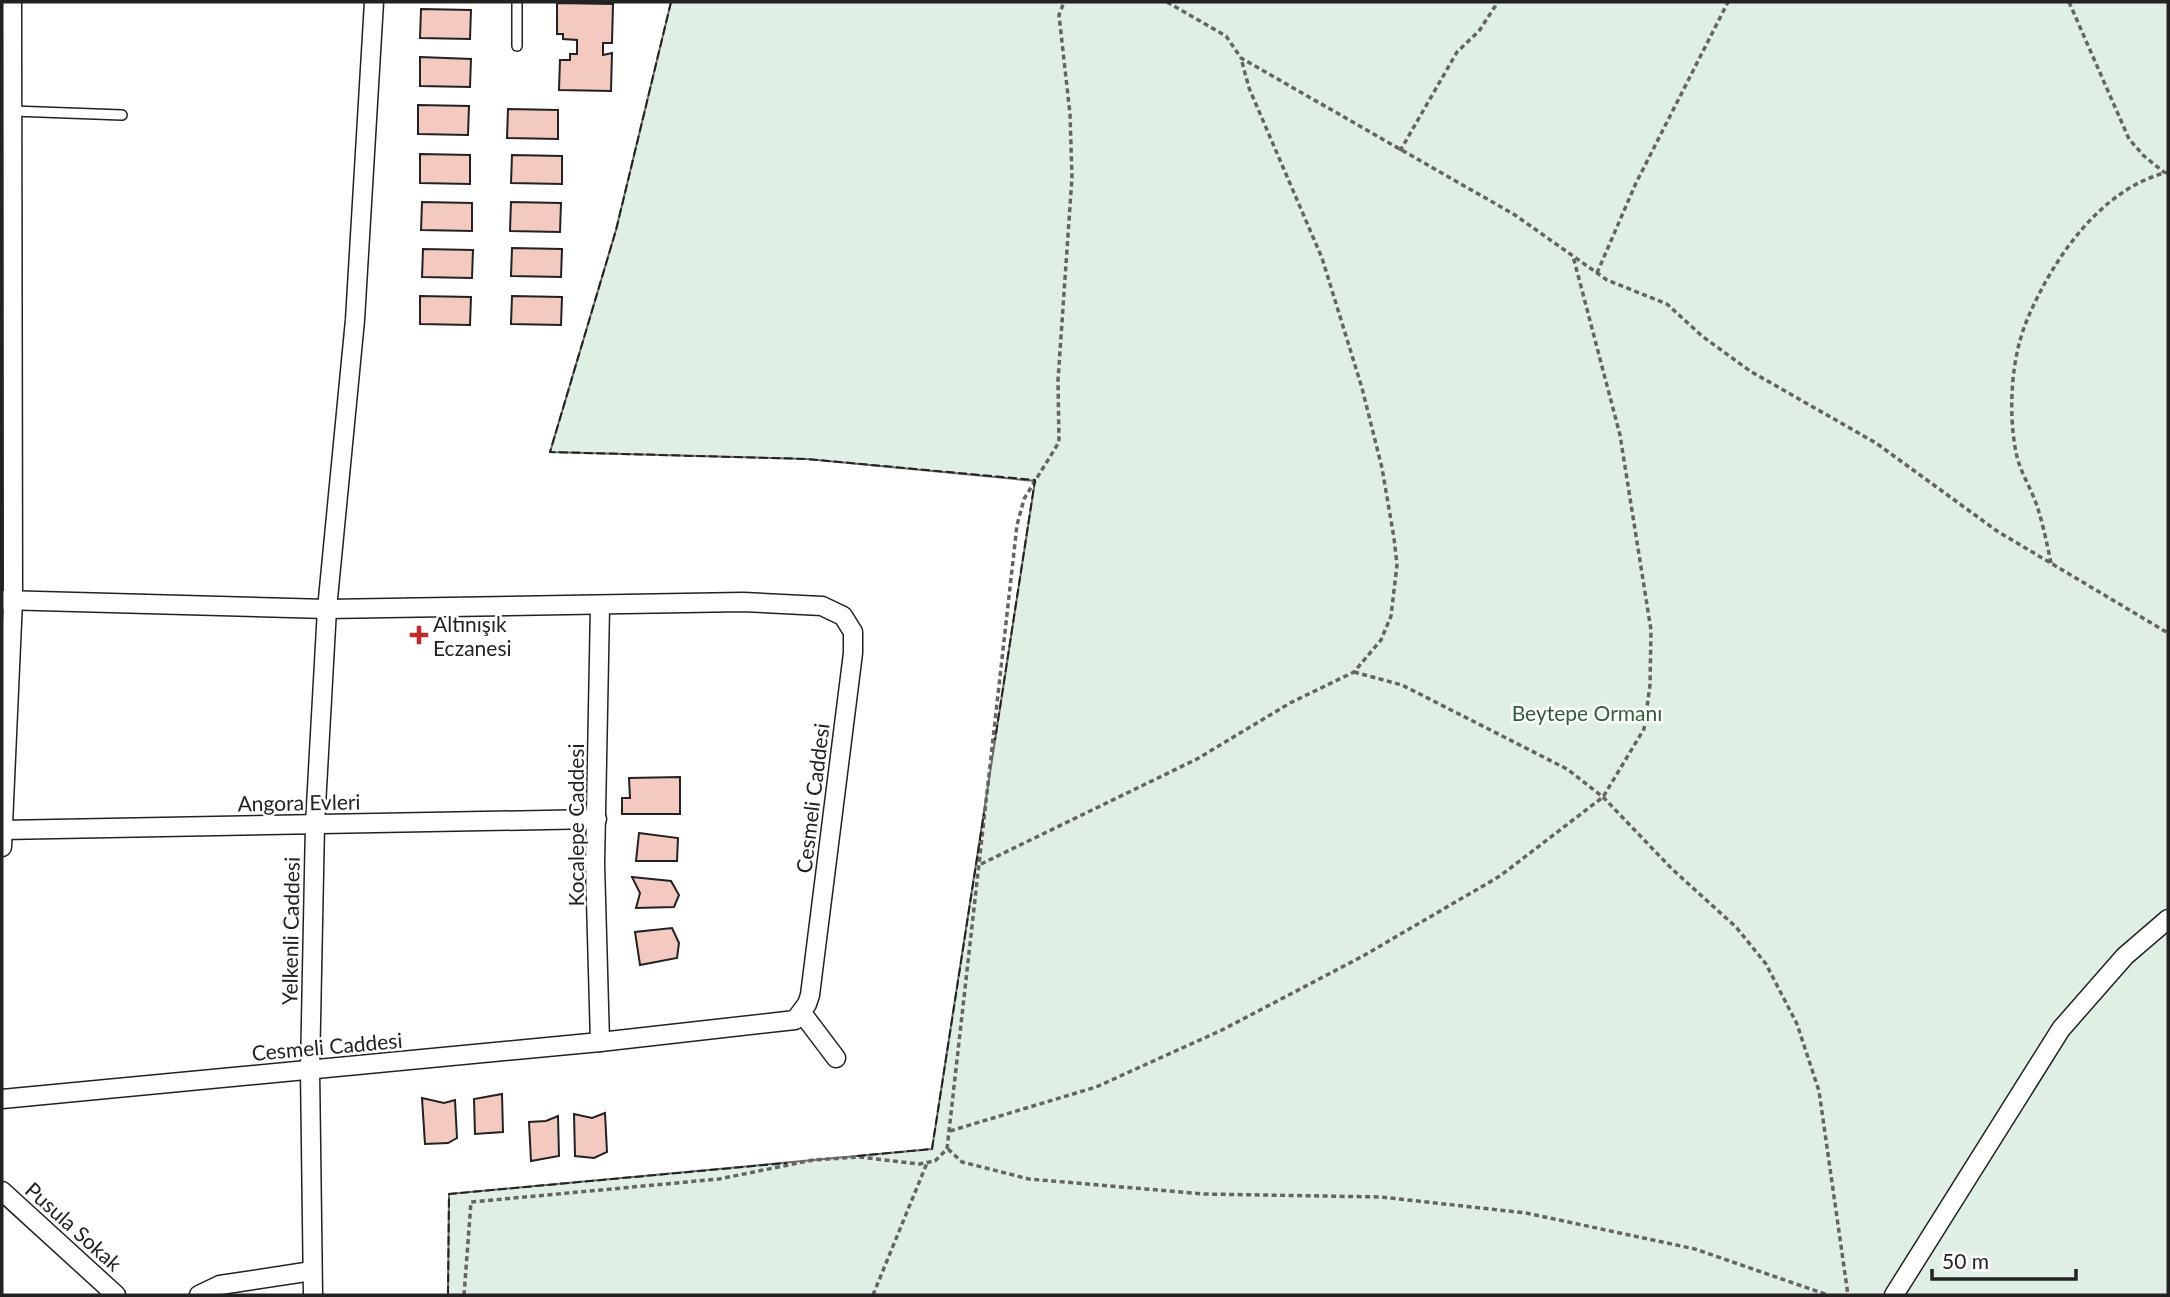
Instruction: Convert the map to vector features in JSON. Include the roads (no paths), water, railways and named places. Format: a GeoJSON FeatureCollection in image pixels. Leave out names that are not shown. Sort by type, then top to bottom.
{"type":"FeatureCollection","features":[{"type":"Feature","properties":{"kind":"street"},"geometry":{"type":"LineString","coordinates":[[2,836],[7,600],[7,177],[13,111],[12,2]]}},
{"type":"Feature","properties":{"kind":"street","name":"Yelkenli Caddesi"},"geometry":{"type":"LineString","coordinates":[[313,1295],[310,1070],[315,824],[327,609],[355,320],[374,2]]}},
{"type":"Feature","properties":{"kind":"street","name":"Cesmeli Caddesi"},"geometry":{"type":"LineString","coordinates":[[2,1098],[600,1042],[795,1020],[802,1013],[810,995],[853,653],[853,632],[843,616],[822,606],[743,602],[600,607],[327,609],[7,600]]}},
{"type":"Feature","properties":{"kind":"street","name":"Kocalepe Caddesi"},"geometry":{"type":"LineString","coordinates":[[600,607],[597,820],[600,1042]]}},
{"type":"Feature","properties":{"kind":"street","name":"Angora Evleri"},"geometry":{"type":"LineString","coordinates":[[2,836],[315,824],[597,820]]}},
{"type":"Feature","properties":{"kind":"street"},"geometry":{"type":"LineString","coordinates":[[1894,1295],[2061,1029],[2125,956],[2168,919]]}},
{"type":"Feature","properties":{"kind":"street"},"geometry":{"type":"LineString","coordinates":[[802,1013],[836,1058]]}},
{"type":"Feature","properties":{"kind":"street","name":"Pusula Sokak"},"geometry":{"type":"LineString","coordinates":[[2,1191],[116,1295]]}},
{"type":"Feature","properties":{"kind":"street"},"geometry":{"type":"LineString","coordinates":[[199,1295],[220,1285],[312,1271]]}},
{"type":"Feature","properties":{"kind":"lane"},"geometry":{"type":"LineString","coordinates":[[517,2],[517,46]]}},
{"type":"Feature","properties":{"kind":"lane"},"geometry":{"type":"LineString","coordinates":[[13,111],[122,115]]}},
{"type":"Feature","properties":{"kind":"place","name":"Altınışık Eczanesi"},"geometry":{"type":"Point","coordinates":[419,635]}},
{"type":"Feature","properties":{"kind":"park label","name":"Beytepe Ormanı"},"geometry":{"type":"Point","coordinates":[1587,712]}}]}
